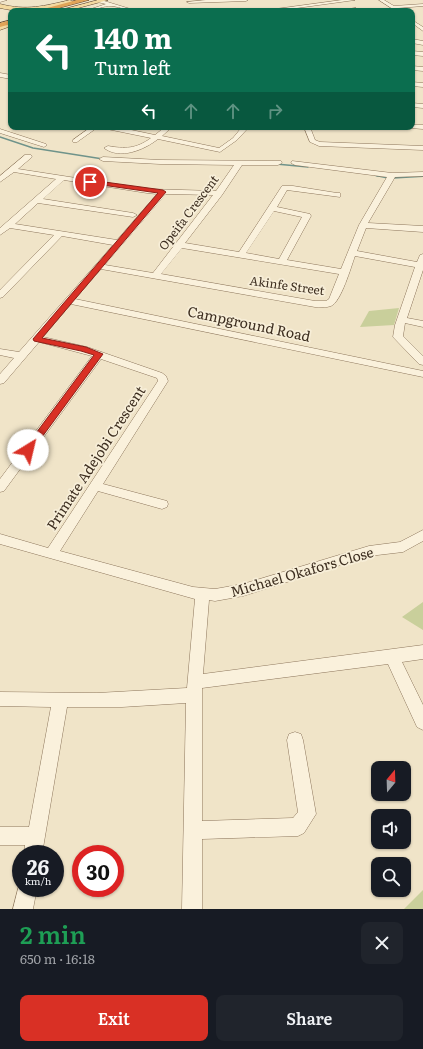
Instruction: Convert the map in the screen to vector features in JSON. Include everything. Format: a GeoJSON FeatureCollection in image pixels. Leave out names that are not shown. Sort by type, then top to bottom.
{"type":"FeatureCollection","features":[{"type":"Feature","properties":{"kind":"highway"},"geometry":{"type":"LineString","coordinates":[[50,8],[86,0]]}},
{"type":"Feature","properties":{"kind":"highway"},"geometry":{"type":"LineString","coordinates":[[64,8],[100,0]]}},
{"type":"Feature","properties":{"kind":"highway"},"geometry":{"type":"LineString","coordinates":[[0,26],[8,16]]}},
{"type":"Feature","properties":{"kind":"main road"},"geometry":{"type":"LineString","coordinates":[[47,8],[76,0]]}},
{"type":"Feature","properties":{"kind":"main road"},"geometry":{"type":"LineString","coordinates":[[71,8],[100,0]]}},
{"type":"Feature","properties":{"kind":"street"},"geometry":{"type":"LineString","coordinates":[[0,1],[5,0]]}},
{"type":"Feature","properties":{"kind":"street"},"geometry":{"type":"LineString","coordinates":[[100,0],[124,8]]}},
{"type":"Feature","properties":{"kind":"street"},"geometry":{"type":"LineString","coordinates":[[189,2],[246,0]]}},
{"type":"Feature","properties":{"kind":"street"},"geometry":{"type":"LineString","coordinates":[[290,8],[351,0]]}},
{"type":"Feature","properties":{"kind":"street"},"geometry":{"type":"LineString","coordinates":[[381,0],[394,7],[423,5]]}},
{"type":"Feature","properties":{"kind":"street"},"geometry":{"type":"LineString","coordinates":[[210,2],[214,7]]}},
{"type":"Feature","properties":{"kind":"street"},"geometry":{"type":"LineString","coordinates":[[288,2],[299,7]]}},
{"type":"Feature","properties":{"kind":"street"},"geometry":{"type":"LineString","coordinates":[[97,8],[110,4]]}},
{"type":"Feature","properties":{"kind":"street"},"geometry":{"type":"LineString","coordinates":[[416,31],[422,29]]}},
{"type":"Feature","properties":{"kind":"street"},"geometry":{"type":"LineString","coordinates":[[75,141],[91,130]]}},
{"type":"Feature","properties":{"kind":"street"},"geometry":{"type":"LineString","coordinates":[[122,130],[220,150],[235,139],[243,130]]}},
{"type":"Feature","properties":{"kind":"street"},"geometry":{"type":"LineString","coordinates":[[108,148],[134,151],[138,150],[165,130]]}},
{"type":"Feature","properties":{"kind":"street"},"geometry":{"type":"LineString","coordinates":[[308,130],[312,140],[319,144],[423,148]]}},
{"type":"Feature","properties":{"kind":"street"},"geometry":{"type":"LineString","coordinates":[[0,131],[44,145]]}},
{"type":"Feature","properties":{"kind":"street"},"geometry":{"type":"LineString","coordinates":[[0,180],[28,157]]}},
{"type":"Feature","properties":{"kind":"street"},"geometry":{"type":"LineString","coordinates":[[103,159],[160,162],[278,163]]}},
{"type":"Feature","properties":{"kind":"street","name":"Opeifa Crescent"},"geometry":{"type":"LineString","coordinates":[[155,276],[180,245],[240,163]]}},
{"type":"Feature","properties":{"kind":"street"},"geometry":{"type":"LineString","coordinates":[[295,163],[392,176],[423,174]]}},
{"type":"Feature","properties":{"kind":"street"},"geometry":{"type":"LineString","coordinates":[[12,170],[163,192],[219,193]]}},
{"type":"Feature","properties":{"kind":"street","name":"Akinfe Street"},"geometry":{"type":"LineString","coordinates":[[98,266],[322,305],[330,303],[333,300],[363,225],[392,176]]}},
{"type":"Feature","properties":{"kind":"street"},"geometry":{"type":"LineString","coordinates":[[0,232],[62,178]]}},
{"type":"Feature","properties":{"kind":"street"},"geometry":{"type":"LineString","coordinates":[[241,255],[285,188],[337,194]]}},
{"type":"Feature","properties":{"kind":"street"},"geometry":{"type":"LineString","coordinates":[[0,381],[163,192]]}},
{"type":"Feature","properties":{"kind":"street"},"geometry":{"type":"LineString","coordinates":[[36,200],[133,215]]}},
{"type":"Feature","properties":{"kind":"street"},"geometry":{"type":"LineString","coordinates":[[271,208],[307,216],[282,262]]}},
{"type":"Feature","properties":{"kind":"street"},"geometry":{"type":"LineString","coordinates":[[8,225],[119,243]]}},
{"type":"Feature","properties":{"kind":"street"},"geometry":{"type":"LineString","coordinates":[[363,225],[423,229]]}},
{"type":"Feature","properties":{"kind":"street"},"geometry":{"type":"LineString","coordinates":[[0,295],[60,234]]}},
{"type":"Feature","properties":{"kind":"street"},"geometry":{"type":"LineString","coordinates":[[180,245],[343,272]]}},
{"type":"Feature","properties":{"kind":"street"},"geometry":{"type":"LineString","coordinates":[[352,253],[422,261],[398,337],[423,362]]}},
{"type":"Feature","properties":{"kind":"street","name":"Campground Road"},"geometry":{"type":"LineString","coordinates":[[69,301],[423,374]]}},
{"type":"Feature","properties":{"kind":"street"},"geometry":{"type":"LineString","coordinates":[[403,320],[423,324]]}},
{"type":"Feature","properties":{"kind":"street"},"geometry":{"type":"LineString","coordinates":[[0,488],[99,354],[37,339]]}},
{"type":"Feature","properties":{"kind":"street"},"geometry":{"type":"LineString","coordinates":[[0,352],[22,356]]}},
{"type":"Feature","properties":{"kind":"street","name":"Primate Adejobi Crescent"},"geometry":{"type":"LineString","coordinates":[[52,553],[163,381],[160,376],[99,354]]}},
{"type":"Feature","properties":{"kind":"street"},"geometry":{"type":"LineString","coordinates":[[96,486],[162,504]]}},
{"type":"Feature","properties":{"kind":"street","name":"Michael Okafors Close"},"geometry":{"type":"LineString","coordinates":[[0,539],[89,565],[202,595],[227,594],[369,551],[403,547],[423,535]]}},
{"type":"Feature","properties":{"kind":"street"},"geometry":{"type":"LineString","coordinates":[[192,909],[195,688],[202,595]]}},
{"type":"Feature","properties":{"kind":"street"},"geometry":{"type":"LineString","coordinates":[[0,699],[60,701],[160,699],[195,688],[423,652]]}},
{"type":"Feature","properties":{"kind":"street"},"geometry":{"type":"LineString","coordinates":[[392,657],[423,722]]}},
{"type":"Feature","properties":{"kind":"street"},"geometry":{"type":"LineString","coordinates":[[34,845],[60,701]]}},
{"type":"Feature","properties":{"kind":"street"},"geometry":{"type":"LineString","coordinates":[[193,830],[298,827],[307,814],[295,740]]}},
{"type":"Feature","properties":{"kind":"street"},"geometry":{"type":"LineString","coordinates":[[0,836],[36,836]]}},
{"type":"Feature","properties":{"kind":"street"},"geometry":{"type":"LineString","coordinates":[[23,909],[25,897]]}},
{"type":"Feature","properties":{"kind":"green space"},"geometry":{"type":"Polygon","coordinates":[[[399,308],[394,325],[360,327],[369,311],[399,308]]]}},
{"type":"Feature","properties":{"kind":"green space"},"geometry":{"type":"Polygon","coordinates":[[[423,602],[423,630],[402,617],[423,602]]]}},
{"type":"Feature","properties":{"kind":"green space"},"geometry":{"type":"Polygon","coordinates":[[[423,890],[423,909],[404,909],[423,890]]]}},
{"type":"Feature","properties":{"kind":"waterway"},"geometry":{"type":"LineString","coordinates":[[0,137],[33,148],[103,159]]}},
{"type":"Feature","properties":{"kind":"waterway"},"geometry":{"type":"LineString","coordinates":[[276,164],[308,167]]}},
{"type":"Feature","properties":{"kind":"waterway"},"geometry":{"type":"LineString","coordinates":[[378,176],[375,175],[389,178],[423,176]]}},
{"type":"Feature","properties":{"kind":"route"},"geometry":{"type":"LineString","coordinates":[[28,450],[99,354],[37,339],[163,192],[90,182]]}}]}
